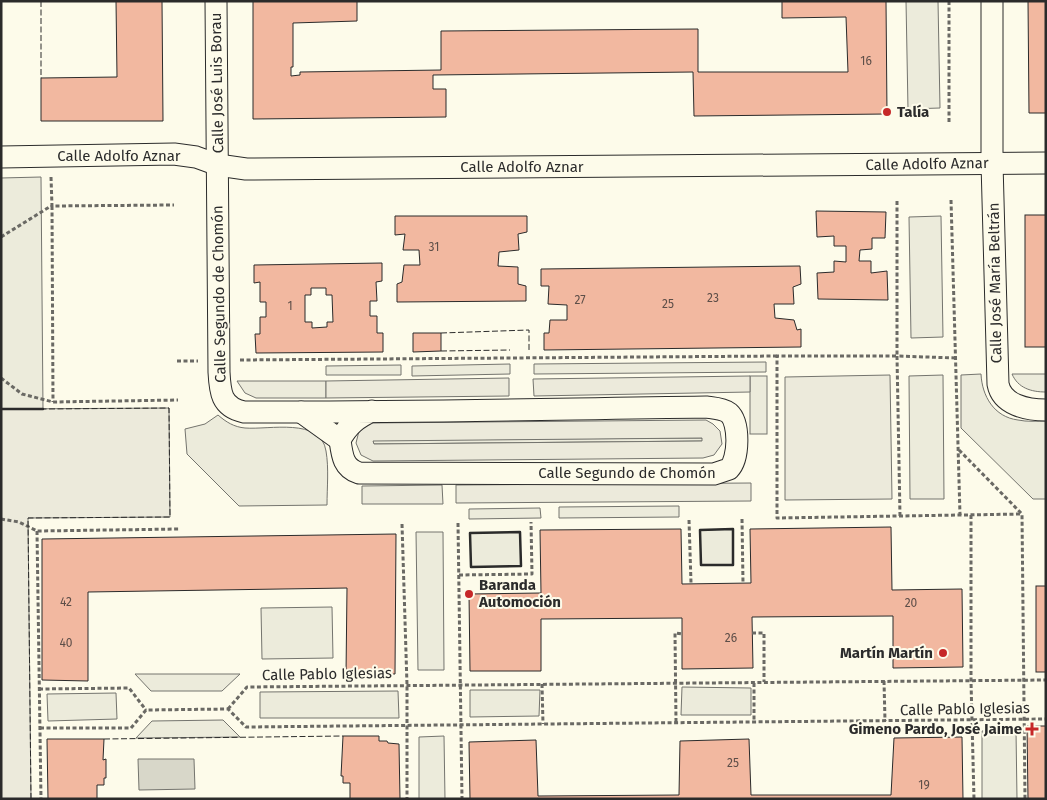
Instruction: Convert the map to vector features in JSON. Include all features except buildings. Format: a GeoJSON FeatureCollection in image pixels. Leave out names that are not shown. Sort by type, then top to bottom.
{"type":"FeatureCollection","features":[{"type":"Feature","properties":{"kind":"street","name":"Calle José Luis Borau"},"geometry":{"type":"LineString","coordinates":[[216,1],[218,165]]}},
{"type":"Feature","properties":{"kind":"street","name":"Calle José María Beltrán"},"geometry":{"type":"LineString","coordinates":[[992,1],[992,163],[997,374],[999,390],[1007,400]]}},
{"type":"Feature","properties":{"kind":"street","name":"Calle Adolfo Aznar"},"geometry":{"type":"LineString","coordinates":[[1,157],[174,154],[196,157],[218,165],[256,169],[1046,163]]}},
{"type":"Feature","properties":{"kind":"street","name":"Calle Segundo de Chomón"},"geometry":{"type":"LineString","coordinates":[[218,165],[219,372],[221,394],[229,406],[236,410],[244,412],[301,412],[716,408],[730,414],[734,420],[736,430],[735,458],[729,469],[714,474],[359,473],[352,471],[346,466],[340,440]]}},
{"type":"Feature","properties":{"kind":"street"},"geometry":{"type":"LineString","coordinates":[[1007,400],[1046,400]]}},
{"type":"Feature","properties":{"kind":"street"},"geometry":{"type":"LineString","coordinates":[[1007,400],[1022,407],[1046,410]]}},
{"type":"Feature","properties":{"kind":"street"},"geometry":{"type":"LineString","coordinates":[[301,412],[340,440],[351,424],[372,411]]}},
{"type":"Feature","properties":{"kind":"path"},"geometry":{"type":"LineString","coordinates":[[949,1],[949,122]]}},
{"type":"Feature","properties":{"kind":"path","name":"Calle Adolfo Aznar"},"geometry":{"type":"LineString","coordinates":[[51,174],[53,402]]}},
{"type":"Feature","properties":{"kind":"path"},"geometry":{"type":"LineString","coordinates":[[951,200],[960,515]]}},
{"type":"Feature","properties":{"kind":"path"},"geometry":{"type":"LineString","coordinates":[[897,201],[900,516]]}},
{"type":"Feature","properties":{"kind":"path"},"geometry":{"type":"LineString","coordinates":[[1,237],[52,206],[174,205]]}},
{"type":"Feature","properties":{"kind":"path"},"geometry":{"type":"LineString","coordinates":[[777,356],[777,518],[1022,514]]}},
{"type":"Feature","properties":{"kind":"path","name":"Calle Segundo de Chomón"},"geometry":{"type":"LineString","coordinates":[[234,360],[777,356],[956,358]]}},
{"type":"Feature","properties":{"kind":"path","name":"Calle Segundo de Chomón"},"geometry":{"type":"LineString","coordinates":[[178,361],[206,360]]}},
{"type":"Feature","properties":{"kind":"path"},"geometry":{"type":"LineString","coordinates":[[1,378],[22,394],[53,402],[178,400]]}},
{"type":"Feature","properties":{"kind":"path"},"geometry":{"type":"LineString","coordinates":[[959,450],[1022,514],[1025,799]]}},
{"type":"Feature","properties":{"kind":"path"},"geometry":{"type":"LineString","coordinates":[[972,515],[971,681],[974,799]]}},
{"type":"Feature","properties":{"kind":"path"},"geometry":{"type":"LineString","coordinates":[[1,519],[19,522],[37,531],[180,528]]}},
{"type":"Feature","properties":{"kind":"path"},"geometry":{"type":"LineString","coordinates":[[742,519],[744,583]]}},
{"type":"Feature","properties":{"kind":"path"},"geometry":{"type":"LineString","coordinates":[[689,520],[691,583]]}},
{"type":"Feature","properties":{"kind":"path"},"geometry":{"type":"LineString","coordinates":[[459,574],[532,574],[531,522]]}},
{"type":"Feature","properties":{"kind":"path"},"geometry":{"type":"LineString","coordinates":[[458,523],[462,799]]}},
{"type":"Feature","properties":{"kind":"path","name":"Calle Pablo Iglesias"},"geometry":{"type":"LineString","coordinates":[[402,524],[408,799]]}},
{"type":"Feature","properties":{"kind":"path"},"geometry":{"type":"LineString","coordinates":[[37,531],[41,799]]}},
{"type":"Feature","properties":{"kind":"path"},"geometry":{"type":"LineString","coordinates":[[676,722],[675,633],[682,634]]}},
{"type":"Feature","properties":{"kind":"path"},"geometry":{"type":"LineString","coordinates":[[752,633],[764,633],[764,682]]}},
{"type":"Feature","properties":{"kind":"path","name":"Calle Pablo Iglesias"},"geometry":{"type":"LineString","coordinates":[[1046,680],[247,687],[228,708],[246,727],[1046,719]]}},
{"type":"Feature","properties":{"kind":"path"},"geometry":{"type":"LineString","coordinates":[[754,682],[754,722]]}},
{"type":"Feature","properties":{"kind":"path","name":"Calle Pablo Iglesias"},"geometry":{"type":"LineString","coordinates":[[884,682],[885,721]]}},
{"type":"Feature","properties":{"kind":"path"},"geometry":{"type":"LineString","coordinates":[[542,684],[542,724]]}},
{"type":"Feature","properties":{"kind":"path"},"geometry":{"type":"LineString","coordinates":[[39,689],[130,688],[146,710]]}},
{"type":"Feature","properties":{"kind":"path"},"geometry":{"type":"LineString","coordinates":[[40,728],[131,728],[146,710],[228,708]]}},
{"type":"Feature","properties":{"kind":"shaded area"},"geometry":{"type":"Polygon","coordinates":[[[906,1],[938,1],[940,108],[908,109],[906,1]]]}},
{"type":"Feature","properties":{"kind":"shaded area"},"geometry":{"type":"Polygon","coordinates":[[[41,177],[43,409],[1,409],[1,178],[41,177]]]}},
{"type":"Feature","properties":{"kind":"shaded area"},"geometry":{"type":"Polygon","coordinates":[[[941,216],[943,337],[911,338],[909,217],[941,216]]]}},
{"type":"Feature","properties":{"kind":"shaded area"},"geometry":{"type":"Polygon","coordinates":[[[766,362],[766,372],[534,374],[534,364],[766,362]]]}},
{"type":"Feature","properties":{"kind":"shaded area"},"geometry":{"type":"Polygon","coordinates":[[[510,364],[510,374],[412,376],[412,366],[510,364]]]}},
{"type":"Feature","properties":{"kind":"shaded area"},"geometry":{"type":"Polygon","coordinates":[[[401,365],[401,375],[326,375],[326,366],[401,365]]]}},
{"type":"Feature","properties":{"kind":"shaded area"},"geometry":{"type":"Polygon","coordinates":[[[981,374],[987,397],[1002,415],[1021,421],[1046,421],[1046,499],[1033,499],[961,428],[961,375],[981,374]]]}},
{"type":"Feature","properties":{"kind":"shaded area"},"geometry":{"type":"Polygon","coordinates":[[[1012,374],[1046,374],[1046,392],[1035,391],[1021,386],[1012,374]]]}},
{"type":"Feature","properties":{"kind":"shaded area"},"geometry":{"type":"Polygon","coordinates":[[[890,375],[892,499],[785,500],[785,377],[890,375]]]}},
{"type":"Feature","properties":{"kind":"shaded area"},"geometry":{"type":"Polygon","coordinates":[[[943,375],[944,499],[910,499],[909,376],[943,375]]]}},
{"type":"Feature","properties":{"kind":"shaded area"},"geometry":{"type":"Polygon","coordinates":[[[750,376],[767,376],[767,434],[750,434],[750,376]]]}},
{"type":"Feature","properties":{"kind":"shaded area"},"geometry":{"type":"Polygon","coordinates":[[[750,376],[750,392],[534,396],[533,379],[750,376]]]}},
{"type":"Feature","properties":{"kind":"shaded area"},"geometry":{"type":"Polygon","coordinates":[[[509,378],[509,396],[326,398],[326,381],[509,378]]]}},
{"type":"Feature","properties":{"kind":"shaded area"},"geometry":{"type":"Polygon","coordinates":[[[237,381],[326,381],[326,398],[256,398],[245,393],[237,381]]]}},
{"type":"Feature","properties":{"kind":"shaded area"},"geometry":{"type":"Polygon","coordinates":[[[169,408],[170,517],[28,518],[31,799],[1,799],[1,409],[169,408]]]}},
{"type":"Feature","properties":{"kind":"shaded area"},"geometry":{"type":"Polygon","coordinates":[[[218,415],[230,424],[241,427],[293,428],[305,429],[315,433],[322,440],[326,451],[328,471],[327,505],[239,506],[187,454],[185,429],[205,424],[218,415]]]}},
{"type":"Feature","properties":{"kind":"shaded area"},"geometry":{"type":"Polygon","coordinates":[[[706,420],[720,431],[722,444],[714,455],[703,458],[373,461],[361,455],[356,443],[359,431],[369,423],[706,420]],[[702,438],[373,441],[374,444],[702,441],[702,438]]]}},
{"type":"Feature","properties":{"kind":"shaded area"},"geometry":{"type":"Polygon","coordinates":[[[702,438],[703,441],[373,444],[373,440],[702,438]]]}},
{"type":"Feature","properties":{"kind":"shaded area"},"geometry":{"type":"Polygon","coordinates":[[[751,483],[751,501],[456,503],[456,485],[751,483]]]}},
{"type":"Feature","properties":{"kind":"shaded area"},"geometry":{"type":"Polygon","coordinates":[[[442,485],[443,504],[362,504],[362,486],[442,485]]]}},
{"type":"Feature","properties":{"kind":"shaded area"},"geometry":{"type":"Polygon","coordinates":[[[679,506],[679,517],[559,518],[559,507],[679,506]]]}},
{"type":"Feature","properties":{"kind":"shaded area"},"geometry":{"type":"Polygon","coordinates":[[[540,508],[541,518],[469,519],[469,509],[540,508]]]}},
{"type":"Feature","properties":{"kind":"shaded area"},"geometry":{"type":"Polygon","coordinates":[[[733,529],[733,565],[701,565],[700,530],[733,529]]]}},
{"type":"Feature","properties":{"kind":"shaded area"},"geometry":{"type":"Polygon","coordinates":[[[416,532],[443,532],[444,670],[418,670],[416,532]]]}},
{"type":"Feature","properties":{"kind":"shaded area"},"geometry":{"type":"Polygon","coordinates":[[[520,532],[521,566],[471,567],[470,533],[520,532]]]}},
{"type":"Feature","properties":{"kind":"shaded area"},"geometry":{"type":"Polygon","coordinates":[[[332,607],[333,658],[262,659],[261,608],[332,607]]]}},
{"type":"Feature","properties":{"kind":"shaded area"},"geometry":{"type":"Polygon","coordinates":[[[135,674],[240,674],[222,691],[151,691],[135,674]]]}},
{"type":"Feature","properties":{"kind":"shaded area"},"geometry":{"type":"Polygon","coordinates":[[[682,687],[751,688],[751,715],[681,715],[682,687]]]}},
{"type":"Feature","properties":{"kind":"shaded area"},"geometry":{"type":"Polygon","coordinates":[[[470,690],[540,690],[539,716],[470,717],[470,690]]]}},
{"type":"Feature","properties":{"kind":"shaded area"},"geometry":{"type":"Polygon","coordinates":[[[398,691],[399,718],[260,718],[260,692],[398,691]]]}},
{"type":"Feature","properties":{"kind":"shaded area"},"geometry":{"type":"Polygon","coordinates":[[[116,693],[117,719],[48,721],[47,694],[116,693]]]}},
{"type":"Feature","properties":{"kind":"shaded area"},"geometry":{"type":"Polygon","coordinates":[[[223,720],[240,737],[136,738],[152,721],[223,720]]]}},
{"type":"Feature","properties":{"kind":"shaded area"},"geometry":{"type":"Polygon","coordinates":[[[982,731],[1016,731],[1017,799],[982,799],[982,731]]]}},
{"type":"Feature","properties":{"kind":"shaded area"},"geometry":{"type":"Polygon","coordinates":[[[444,736],[445,799],[419,799],[419,737],[444,736]]]}},
{"type":"Feature","properties":{"kind":"shaded area"},"geometry":{"type":"Polygon","coordinates":[[[138,759],[194,759],[195,789],[139,790],[138,759]]]}},
{"type":"Feature","properties":{"kind":"fence"},"geometry":{"type":"LineString","coordinates":[[41,1],[41,78]]}},
{"type":"Feature","properties":{"kind":"fence"},"geometry":{"type":"LineString","coordinates":[[441,333],[529,330],[529,350]]}},
{"type":"Feature","properties":{"kind":"fence"},"geometry":{"type":"LineString","coordinates":[[441,351],[510,350]]}},
{"type":"Feature","properties":{"kind":"fence"},"geometry":{"type":"LineString","coordinates":[[31,799],[28,518],[170,517],[169,408],[43,409]]}},
{"type":"Feature","properties":{"kind":"fence"},"geometry":{"type":"LineString","coordinates":[[104,739],[343,736]]}},
{"type":"Feature","properties":{"kind":"wall"},"geometry":{"type":"LineString","coordinates":[[1,409],[43,409]]}},
{"type":"Feature","properties":{"kind":"wall"},"geometry":{"type":"LineString","coordinates":[[733,529],[733,565],[701,565],[700,530],[733,529]]}},
{"type":"Feature","properties":{"kind":"wall"},"geometry":{"type":"LineString","coordinates":[[520,532],[521,566],[471,567],[470,533],[520,532]]}},
{"type":"Feature","properties":{"kind":"place","name":"Talía"},"geometry":{"type":"Point","coordinates":[887,112]}},
{"type":"Feature","properties":{"kind":"place","name":"Baranda Automoción"},"geometry":{"type":"Point","coordinates":[469,594]}},
{"type":"Feature","properties":{"kind":"place","name":"Martín Martín"},"geometry":{"type":"Point","coordinates":[943,653]}},
{"type":"Feature","properties":{"kind":"place","name":"Gimeno Pardo, José Jaime"},"geometry":{"type":"Point","coordinates":[1032,729]}}]}
